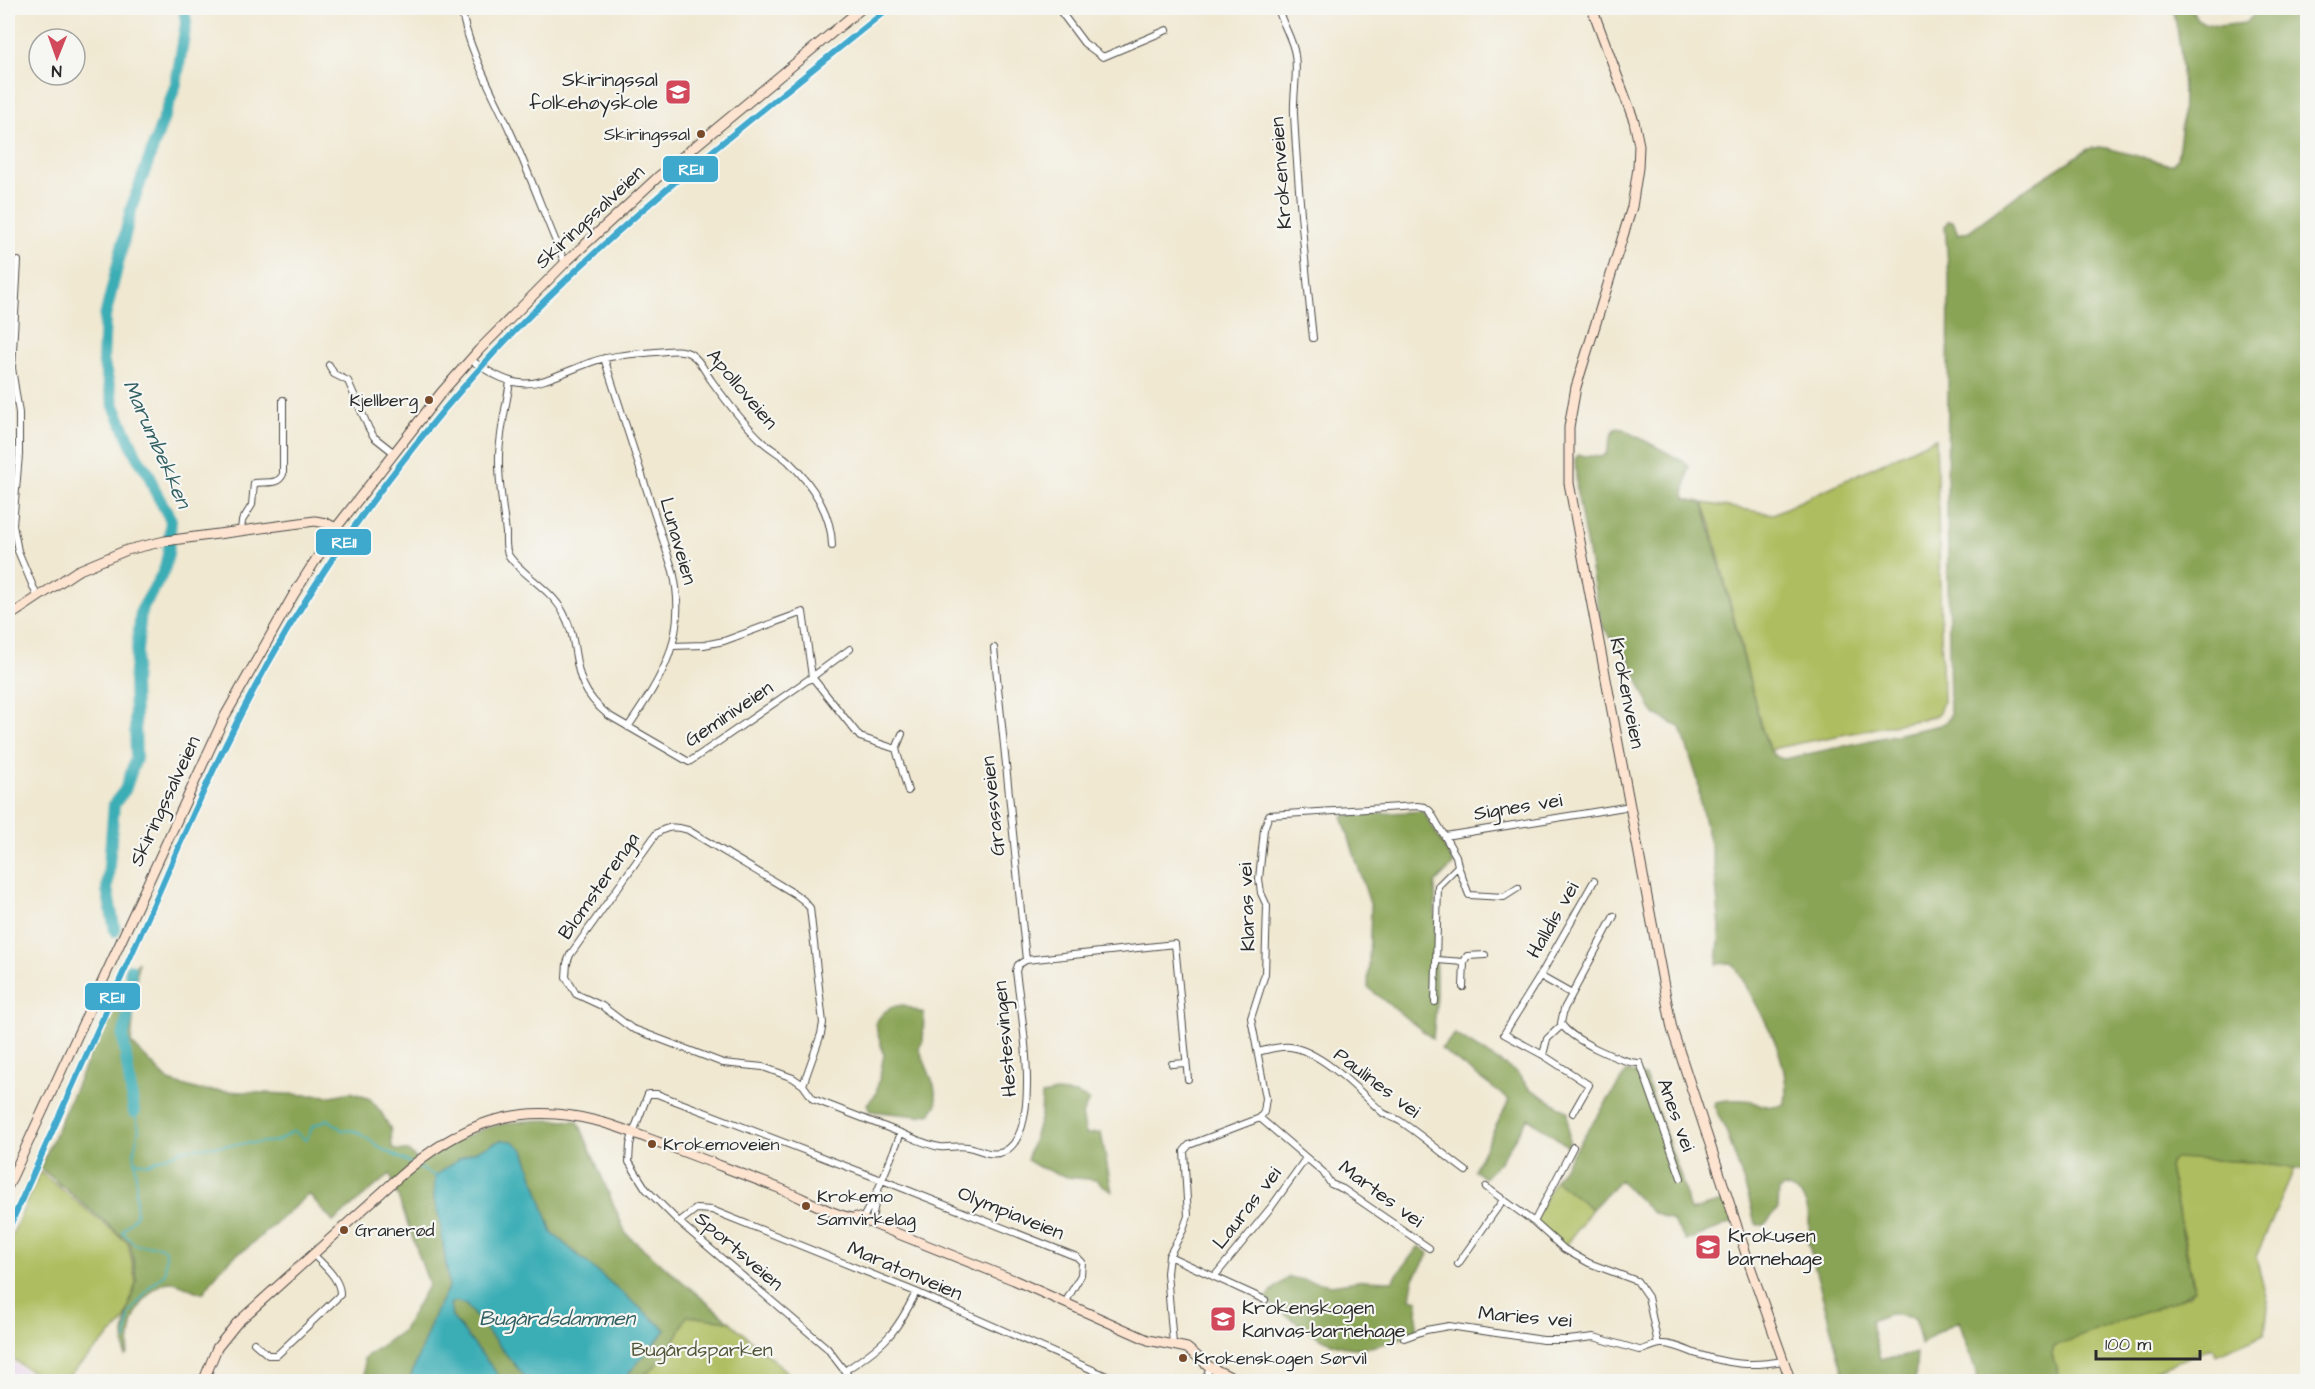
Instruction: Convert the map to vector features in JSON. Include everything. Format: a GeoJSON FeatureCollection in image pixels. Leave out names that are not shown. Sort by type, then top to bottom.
{"type":"FeatureCollection","features":[{"type":"Feature","properties":{"kind":"main road","name":"Skiringssalveien"},"geometry":{"type":"LineString","coordinates":[[8,1186],[10,1174],[225,716],[288,603],[336,528],[441,393],[565,263],[658,177],[862,8]]}},
{"type":"Feature","properties":{"kind":"main road","name":"Krokenveien"},"geometry":{"type":"LineString","coordinates":[[1592,8],[1634,121],[1639,145],[1632,207],[1576,387],[1569,427],[1568,464],[1572,500],[1675,1040],[1791,1382]]}},
{"type":"Feature","properties":{"kind":"main road"},"geometry":{"type":"LineString","coordinates":[[8,617],[58,582],[92,563],[127,550],[175,539],[315,522],[326,523],[336,528]]}},
{"type":"Feature","properties":{"kind":"main road"},"geometry":{"type":"LineString","coordinates":[[203,1382],[212,1358],[230,1331],[428,1153],[445,1141],[473,1127],[517,1116],[554,1114],[595,1120],[633,1133],[801,1197],[847,1218],[866,1222],[1014,1280],[1148,1340],[1173,1344],[1196,1354],[1210,1367],[1241,1382]]}},
{"type":"Feature","properties":{"kind":"street"},"geometry":{"type":"LineString","coordinates":[[461,8],[466,33],[565,263]]}},
{"type":"Feature","properties":{"kind":"street"},"geometry":{"type":"LineString","coordinates":[[1070,8],[1060,10],[1084,43],[1103,57],[1167,30]]}},
{"type":"Feature","properties":{"kind":"street","name":"Krokenveien"},"geometry":{"type":"LineString","coordinates":[[1278,8],[1295,52],[1294,113],[1298,186],[1313,338]]}},
{"type":"Feature","properties":{"kind":"street"},"geometry":{"type":"LineString","coordinates":[[18,261],[12,368],[19,413],[19,455],[13,525],[18,551],[37,596]]}},
{"type":"Feature","properties":{"kind":"street","name":"Apolloveien"},"geometry":{"type":"LineString","coordinates":[[471,360],[493,375],[510,382],[523,384],[541,382],[604,358],[668,351],[681,351],[696,357],[712,382],[764,443],[789,462],[819,498],[829,525],[832,546]]}},
{"type":"Feature","properties":{"kind":"street","name":"Lunaveien"},"geometry":{"type":"LineString","coordinates":[[604,358],[673,571],[678,605],[672,646],[665,670],[628,727]]}},
{"type":"Feature","properties":{"kind":"street"},"geometry":{"type":"LineString","coordinates":[[329,365],[334,375],[348,381],[374,437],[393,452]]}},
{"type":"Feature","properties":{"kind":"street","name":"Geminiveien"},"geometry":{"type":"LineString","coordinates":[[510,382],[499,454],[500,498],[508,555],[549,594],[563,611],[577,669],[596,705],[628,727],[689,762],[850,649]]}},
{"type":"Feature","properties":{"kind":"street"},"geometry":{"type":"LineString","coordinates":[[241,531],[242,521],[252,505],[254,483],[275,482],[281,479],[283,474],[283,400]]}},
{"type":"Feature","properties":{"kind":"street"},"geometry":{"type":"LineString","coordinates":[[672,646],[704,645],[724,641],[803,612],[812,677],[860,737],[896,749]]}},
{"type":"Feature","properties":{"kind":"street","name":"Grassveien"},"geometry":{"type":"LineString","coordinates":[[994,648],[1026,960]]}},
{"type":"Feature","properties":{"kind":"street"},"geometry":{"type":"LineString","coordinates":[[902,734],[896,749],[908,791]]}},
{"type":"Feature","properties":{"kind":"street","name":"Signes vei"},"geometry":{"type":"LineString","coordinates":[[1445,836],[1631,806]]}},
{"type":"Feature","properties":{"kind":"street","name":"Klaras vei"},"geometry":{"type":"LineString","coordinates":[[1260,1118],[1264,1112],[1266,1098],[1258,1052],[1252,1035],[1251,1018],[1265,974],[1267,910],[1259,879],[1264,829],[1269,815],[1425,807],[1445,836]]}},
{"type":"Feature","properties":{"kind":"street","name":"Blomsterenga"},"geometry":{"type":"LineString","coordinates":[[803,1084],[823,1023],[810,908],[795,894],[688,830],[674,827],[661,830],[570,955],[566,970],[569,984],[576,994],[602,1006],[631,1028],[723,1063],[763,1067],[793,1078],[803,1084],[813,1099],[901,1133]]}},
{"type":"Feature","properties":{"kind":"street"},"geometry":{"type":"LineString","coordinates":[[1445,836],[1456,856],[1469,895],[1504,897],[1518,888]]}},
{"type":"Feature","properties":{"kind":"street"},"geometry":{"type":"LineString","coordinates":[[1435,1002],[1438,886],[1458,866]]}},
{"type":"Feature","properties":{"kind":"street","name":"Halldis vei"},"geometry":{"type":"LineString","coordinates":[[1573,1113],[1589,1085],[1543,1055],[1504,1034],[1594,881]]}},
{"type":"Feature","properties":{"kind":"street"},"geometry":{"type":"LineString","coordinates":[[1543,1055],[1547,1039],[1562,1025],[1561,1015],[1614,916]]}},
{"type":"Feature","properties":{"kind":"street","name":"Hestesvingen"},"geometry":{"type":"LineString","coordinates":[[901,1133],[937,1147],[969,1147],[992,1154],[1005,1151],[1014,1143],[1024,1120],[1028,1102],[1025,1044],[1016,971],[1018,965],[1026,960],[1175,944],[1188,1079]]}},
{"type":"Feature","properties":{"kind":"street"},"geometry":{"type":"LineString","coordinates":[[1463,987],[1464,962],[1467,956],[1485,955]]}},
{"type":"Feature","properties":{"kind":"street"},"geometry":{"type":"LineString","coordinates":[[1437,960],[1464,962]]}},
{"type":"Feature","properties":{"kind":"street","name":"Halldis vei"},"geometry":{"type":"LineString","coordinates":[[1540,976],[1572,994]]}},
{"type":"Feature","properties":{"kind":"street","name":"Anes vei"},"geometry":{"type":"LineString","coordinates":[[1562,1025],[1574,1035],[1619,1059],[1640,1063],[1681,1178]]}},
{"type":"Feature","properties":{"kind":"street","name":"Paulines vei"},"geometry":{"type":"LineString","coordinates":[[1258,1052],[1289,1047],[1311,1054],[1360,1090],[1384,1114],[1399,1121],[1466,1171]]}},
{"type":"Feature","properties":{"kind":"street"},"geometry":{"type":"LineString","coordinates":[[1172,1064],[1186,1063]]}},
{"type":"Feature","properties":{"kind":"street","name":"Olympiaveien"},"geometry":{"type":"LineString","coordinates":[[633,1133],[646,1097],[648,1094],[657,1094],[882,1180],[1077,1257],[1082,1262],[1083,1270],[1065,1303]]}},
{"type":"Feature","properties":{"kind":"street"},"geometry":{"type":"LineString","coordinates":[[1173,1344],[1167,1273],[1169,1256],[1184,1230],[1188,1216],[1183,1155],[1185,1147],[1260,1118]]}},
{"type":"Feature","properties":{"kind":"street","name":"Martes vei"},"geometry":{"type":"LineString","coordinates":[[1260,1118],[1323,1172],[1331,1184],[1343,1189],[1428,1248]]}},
{"type":"Feature","properties":{"kind":"street","name":"Sportsveien"},"geometry":{"type":"LineString","coordinates":[[633,1133],[629,1153],[631,1168],[658,1202],[827,1348],[853,1382]]}},
{"type":"Feature","properties":{"kind":"street"},"geometry":{"type":"LineString","coordinates":[[866,1222],[901,1133]]}},
{"type":"Feature","properties":{"kind":"street"},"geometry":{"type":"LineString","coordinates":[[1534,1222],[1573,1148]]}},
{"type":"Feature","properties":{"kind":"street","name":"Lauras vei"},"geometry":{"type":"LineString","coordinates":[[1214,1277],[1272,1206],[1306,1158]]}},
{"type":"Feature","properties":{"kind":"street"},"geometry":{"type":"LineString","coordinates":[[1486,1187],[1578,1258],[1630,1278],[1641,1285],[1648,1297],[1658,1344]]}},
{"type":"Feature","properties":{"kind":"street"},"geometry":{"type":"LineString","coordinates":[[1458,1264],[1503,1200]]}},
{"type":"Feature","properties":{"kind":"street","name":"Maratonveien"},"geometry":{"type":"LineString","coordinates":[[679,1221],[691,1211],[707,1208],[916,1292],[1120,1382]]}},
{"type":"Feature","properties":{"kind":"street"},"geometry":{"type":"LineString","coordinates":[[254,1343],[268,1355],[277,1355],[340,1295],[337,1281],[313,1254]]}},
{"type":"Feature","properties":{"kind":"street"},"geometry":{"type":"LineString","coordinates":[[1169,1256],[1265,1300]]}},
{"type":"Feature","properties":{"kind":"street"},"geometry":{"type":"LineString","coordinates":[[846,1370],[886,1341],[903,1321],[916,1292]]}},
{"type":"Feature","properties":{"kind":"street","name":"Maries vei"},"geometry":{"type":"LineString","coordinates":[[1404,1338],[1416,1332],[1449,1326],[1543,1340],[1594,1337],[1639,1350],[1647,1350],[1658,1344],[1740,1365],[1784,1361]]}},
{"type":"Feature","properties":{"kind":"street"},"geometry":{"type":"LineString","coordinates":[[1204,1382],[1210,1367]]}},
{"type":"Feature","properties":{"kind":"shaded area"},"geometry":{"type":"Polygon","coordinates":[[[8,1359],[23,1369],[34,1381],[8,1381],[8,1359]]]}},
{"type":"Feature","properties":{"kind":"green space"},"geometry":{"type":"Polygon","coordinates":[[[2173,8],[2191,8],[2197,19],[2218,26],[2245,23],[2261,8],[2307,8],[2308,841],[2299,858],[2299,869],[2307,1035],[2307,1170],[2251,1162],[2175,1158],[2169,1168],[2194,1290],[2180,1299],[2054,1346],[2052,1354],[2060,1381],[1979,1381],[1959,1321],[1936,1333],[1921,1345],[1915,1318],[1890,1314],[1870,1321],[1880,1359],[1917,1353],[1915,1381],[1845,1381],[1808,1242],[1809,1216],[1804,1200],[1792,1189],[1783,1187],[1779,1190],[1778,1209],[1764,1225],[1757,1225],[1727,1133],[1714,1106],[1715,1102],[1744,1100],[1770,1107],[1780,1106],[1785,1103],[1786,1085],[1783,1067],[1778,1049],[1762,1014],[1735,966],[1731,963],[1717,964],[1720,928],[1714,862],[1700,802],[1698,781],[1681,728],[1655,714],[1627,655],[1604,629],[1577,493],[1575,459],[1578,455],[1601,457],[1606,454],[1616,428],[1623,429],[1683,461],[1689,467],[1684,495],[1686,499],[1704,505],[1761,726],[1768,747],[1779,758],[1785,759],[1940,725],[1947,721],[1950,715],[1947,495],[1949,278],[1945,226],[1948,221],[1953,221],[1958,234],[1969,231],[2020,193],[2088,149],[2107,148],[2173,164],[2177,159],[2183,103],[2180,45],[2173,8]]]}},
{"type":"Feature","properties":{"kind":"green space"},"geometry":{"type":"Polygon","coordinates":[[[1936,438],[1943,701],[1939,713],[1932,717],[1770,751],[1761,726],[1711,525],[1703,503],[1773,514],[1936,438]]]}},
{"type":"Feature","properties":{"kind":"green space"},"geometry":{"type":"Polygon","coordinates":[[[1423,811],[1454,864],[1435,883],[1436,1006],[1433,1039],[1368,988],[1371,907],[1342,816],[1423,811]]]}},
{"type":"Feature","properties":{"kind":"green space"},"geometry":{"type":"Polygon","coordinates":[[[138,961],[131,1043],[169,1081],[199,1090],[331,1096],[351,1092],[370,1099],[381,1112],[391,1130],[392,1147],[396,1150],[408,1151],[421,1163],[459,1139],[495,1126],[532,1120],[578,1121],[626,1234],[729,1321],[687,1316],[666,1354],[651,1370],[634,1381],[627,1374],[666,1330],[552,1233],[524,1150],[501,1140],[460,1158],[434,1198],[440,1222],[449,1286],[435,1313],[409,1381],[365,1381],[364,1358],[403,1330],[429,1284],[390,1174],[333,1222],[309,1194],[246,1249],[237,1254],[220,1270],[203,1293],[172,1282],[153,1290],[135,1315],[125,1356],[124,1333],[129,1305],[137,1280],[130,1243],[40,1168],[104,1022],[138,961]]]}},
{"type":"Feature","properties":{"kind":"green space"},"geometry":{"type":"Polygon","coordinates":[[[904,1005],[924,1014],[923,1041],[919,1048],[934,1085],[937,1104],[931,1113],[918,1116],[870,1111],[867,1104],[876,1094],[884,1055],[875,1024],[887,1010],[904,1005]]]}},
{"type":"Feature","properties":{"kind":"green space"},"geometry":{"type":"Polygon","coordinates":[[[1455,1034],[1517,1073],[1529,1088],[1568,1112],[1569,1147],[1528,1118],[1499,1163],[1484,1178],[1474,1170],[1509,1100],[1441,1049],[1455,1034]]]}},
{"type":"Feature","properties":{"kind":"green space"},"geometry":{"type":"Polygon","coordinates":[[[1627,1071],[1645,1076],[1681,1178],[1690,1211],[1726,1201],[1733,1222],[1686,1241],[1673,1221],[1652,1212],[1620,1180],[1592,1209],[1555,1180],[1627,1071]]]}},
{"type":"Feature","properties":{"kind":"green space"},"geometry":{"type":"Polygon","coordinates":[[[1056,1092],[1076,1094],[1089,1100],[1082,1115],[1086,1134],[1101,1133],[1112,1192],[1096,1180],[1067,1177],[1027,1160],[1041,1116],[1042,1095],[1056,1092]]]}},
{"type":"Feature","properties":{"kind":"green space"},"geometry":{"type":"Polygon","coordinates":[[[2182,1157],[2295,1168],[2256,1257],[2268,1305],[2265,1334],[2216,1355],[2214,1349],[2210,1348],[2151,1372],[2147,1381],[2060,1381],[2052,1354],[2054,1346],[2190,1295],[2194,1284],[2169,1167],[2174,1159],[2182,1157]]]}},
{"type":"Feature","properties":{"kind":"green space"},"geometry":{"type":"Polygon","coordinates":[[[40,1172],[128,1243],[136,1283],[122,1324],[63,1381],[43,1381],[8,1356],[8,1244],[40,1172]]]}},
{"type":"Feature","properties":{"kind":"green space"},"geometry":{"type":"Polygon","coordinates":[[[1555,1180],[1592,1209],[1564,1249],[1534,1222],[1555,1180]]]}},
{"type":"Feature","properties":{"kind":"green space"},"geometry":{"type":"Polygon","coordinates":[[[1419,1246],[1429,1253],[1413,1280],[1410,1298],[1418,1300],[1416,1332],[1391,1342],[1352,1348],[1336,1344],[1320,1338],[1265,1300],[1289,1277],[1331,1285],[1364,1280],[1392,1281],[1419,1246]]]}},
{"type":"Feature","properties":{"kind":"green space","name":"Bugårdsdammen"},"geometry":{"type":"Polygon","coordinates":[[[456,1301],[466,1305],[528,1381],[503,1381],[452,1317],[450,1303],[456,1301]]]}},
{"type":"Feature","properties":{"kind":"green space","name":"Bugårdsparken"},"geometry":{"type":"Polygon","coordinates":[[[687,1316],[729,1321],[797,1381],[635,1382],[687,1316]]]}},
{"type":"Feature","properties":{"kind":"water","name":"Bugårdsdammen"},"geometry":{"type":"Polygon","coordinates":[[[501,1140],[513,1141],[524,1150],[552,1233],[666,1330],[628,1374],[634,1381],[528,1381],[466,1305],[456,1301],[450,1304],[452,1317],[503,1381],[409,1381],[435,1313],[449,1286],[440,1222],[434,1198],[435,1176],[460,1158],[501,1140]]]}},
{"type":"Feature","properties":{"kind":"waterway","name":"Marumbekken"},"geometry":{"type":"LineString","coordinates":[[115,931],[107,889],[114,804],[125,790],[136,758],[134,681],[141,611],[164,571],[171,520],[154,489],[149,474],[137,457],[114,406],[103,360],[105,317],[132,206],[176,84],[186,23],[184,8]]}},
{"type":"Feature","properties":{"kind":"waterway","name":"Marumbekken"},"geometry":{"type":"LineString","coordinates":[[130,969],[132,996],[123,1037],[134,1112]]}},
{"type":"Feature","properties":{"kind":"waterway"},"geometry":{"type":"LineString","coordinates":[[126,1340],[129,1315],[149,1288],[165,1273],[166,1250],[159,1246],[136,1245],[122,1232],[136,1215],[134,1150],[139,1129],[134,1112]]}},
{"type":"Feature","properties":{"kind":"waterway"},"geometry":{"type":"LineString","coordinates":[[135,1161],[147,1164],[185,1149],[277,1141],[294,1131],[306,1140],[313,1126],[328,1119],[342,1130],[356,1131],[382,1149],[412,1164]]}},
{"type":"Feature","properties":{"kind":"waterway"},"geometry":{"type":"LineString","coordinates":[[417,1167],[435,1176]]}},
{"type":"Feature","properties":{"kind":"transit line","name":"RE11"},"geometry":{"type":"LineString","coordinates":[[8,1230],[222,752],[274,652],[335,555],[368,508],[437,418],[474,375],[570,276],[674,183],[889,8]]}},
{"type":"Feature","properties":{"kind":"place","name":"Skiringssal folkehøyskole"},"geometry":{"type":"Point","coordinates":[678,92]}},
{"type":"Feature","properties":{"kind":"place","name":"Skiringssal"},"geometry":{"type":"Point","coordinates":[701,134]}},
{"type":"Feature","properties":{"kind":"place","name":"Kjellberg"},"geometry":{"type":"Point","coordinates":[429,400]}},
{"type":"Feature","properties":{"kind":"place","name":"Krokemoveien"},"geometry":{"type":"Point","coordinates":[652,1144]}},
{"type":"Feature","properties":{"kind":"place","name":"Krokemo Samvirkelag"},"geometry":{"type":"Point","coordinates":[806,1206]}},
{"type":"Feature","properties":{"kind":"place","name":"Granerød"},"geometry":{"type":"Point","coordinates":[344,1230]}},
{"type":"Feature","properties":{"kind":"place","name":"Krokusen barnehage"},"geometry":{"type":"Point","coordinates":[1708,1247]}},
{"type":"Feature","properties":{"kind":"place","name":"Krokenskogen Kanvas-barnehage"},"geometry":{"type":"Point","coordinates":[1223,1319]}},
{"type":"Feature","properties":{"kind":"place","name":"Krokenskogen Sørvil"},"geometry":{"type":"Point","coordinates":[1183,1358]}}]}
